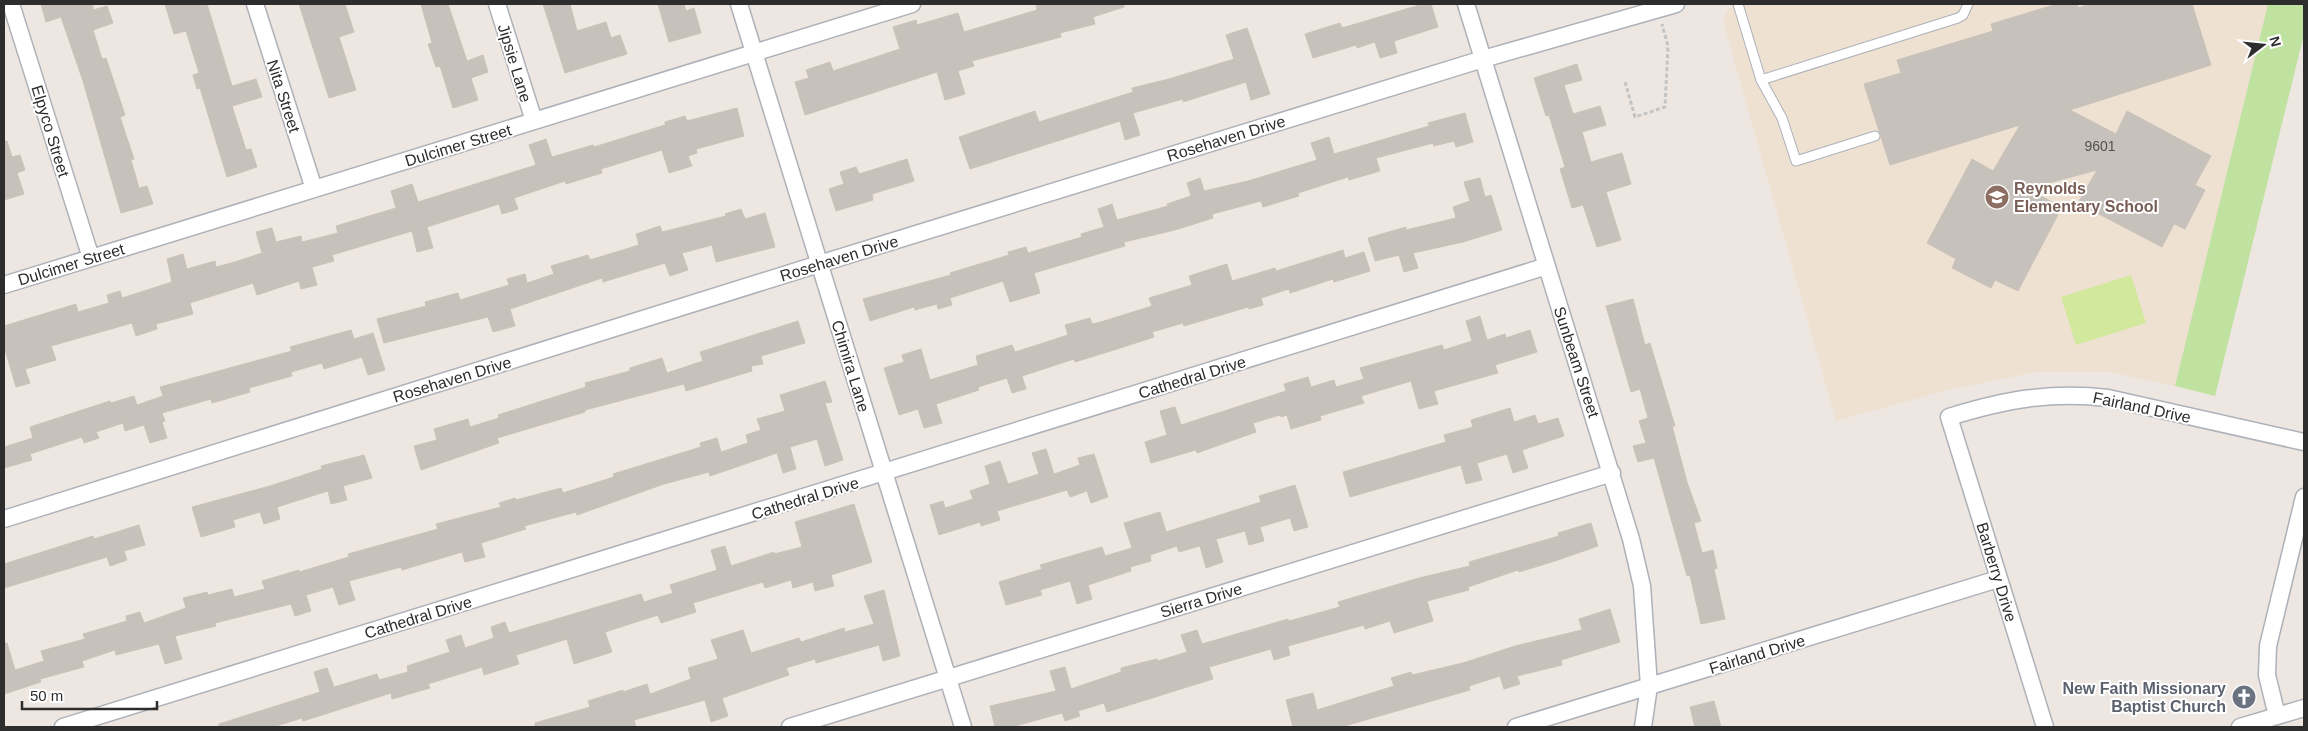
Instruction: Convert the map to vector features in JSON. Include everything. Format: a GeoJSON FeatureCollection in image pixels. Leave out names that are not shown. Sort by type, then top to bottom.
{"type":"FeatureCollection","features":[{"type":"Feature","properties":{"kind":"street","name":"Elpyco Street"},"geometry":{"type":"LineString","coordinates":[[11,4],[90,258]]}},
{"type":"Feature","properties":{"kind":"street","name":"Nita Street"},"geometry":{"type":"LineString","coordinates":[[255,4],[314,189]]}},
{"type":"Feature","properties":{"kind":"street","name":"Jipsie Lane"},"geometry":{"type":"LineString","coordinates":[[497,4],[534,122]]}},
{"type":"Feature","properties":{"kind":"street","name":"Chimira Lane"},"geometry":{"type":"LineString","coordinates":[[739,4],[963,727]]}},
{"type":"Feature","properties":{"kind":"street","name":"Dulcimer Street"},"geometry":{"type":"LineString","coordinates":[[4,285],[912,4]]}},
{"type":"Feature","properties":{"kind":"street","name":"Sunbeam Street"},"geometry":{"type":"LineString","coordinates":[[1466,4],[1612,473],[1642,586],[1649,686],[1642,727]]}},
{"type":"Feature","properties":{"kind":"street","name":"Rosehaven Drive"},"geometry":{"type":"LineString","coordinates":[[4,520],[819,264],[1483,59],[1676,4]]}},
{"type":"Feature","properties":{"kind":"street","name":"Cathedral Drive"},"geometry":{"type":"LineString","coordinates":[[63,727],[1547,266]]}},
{"type":"Feature","properties":{"kind":"street","name":"Fairland Drive"},"geometry":{"type":"LineString","coordinates":[[1949,417],[2012,400],[2049,395],[2083,395],[2108,398],[2304,442]]}},
{"type":"Feature","properties":{"kind":"street","name":"Barberry Drive"},"geometry":{"type":"LineString","coordinates":[[1949,417],[2045,727]]}},
{"type":"Feature","properties":{"kind":"street","name":"Sierra Drive"},"geometry":{"type":"LineString","coordinates":[[790,727],[1612,473]]}},
{"type":"Feature","properties":{"kind":"street"},"geometry":{"type":"LineString","coordinates":[[2277,716],[2266,675],[2268,646],[2304,497]]}},
{"type":"Feature","properties":{"kind":"street","name":"Fairland Drive"},"geometry":{"type":"LineString","coordinates":[[1516,727],[1998,579]]}},
{"type":"Feature","properties":{"kind":"street"},"geometry":{"type":"LineString","coordinates":[[2240,727],[2304,708]]}},
{"type":"Feature","properties":{"kind":"lane"},"geometry":{"type":"LineString","coordinates":[[1738,4],[1761,80],[1782,118],[1796,161],[1875,136]]}},
{"type":"Feature","properties":{"kind":"lane"},"geometry":{"type":"LineString","coordinates":[[1761,80],[1958,18],[1963,15],[1968,4]]}},
{"type":"Feature","properties":{"kind":"path"},"geometry":{"type":"LineString","coordinates":[[1625,82],[1635,117],[1665,107],[1668,46],[1658,9]]}},
{"type":"Feature","properties":{"kind":"shaded area","name":"Reynolds Elementary School"},"geometry":{"type":"Polygon","coordinates":[[[1744,4],[2268,4],[2175,386],[2109,372],[2037,372],[1947,390],[1836,421],[1723,21],[1728,9],[1744,4]]]}},
{"type":"Feature","properties":{"kind":"green space"},"geometry":{"type":"Polygon","coordinates":[[[2268,4],[2304,4],[2304,34],[2215,396],[2175,386],[2268,4]]]}},
{"type":"Feature","properties":{"kind":"green space"},"geometry":{"type":"Polygon","coordinates":[[[2131,275],[2146,323],[2076,345],[2061,297],[2131,275]]]}},
{"type":"Feature","properties":{"kind":"building"},"geometry":{"type":"Polygon","coordinates":[[[41,4],[93,4],[93,10],[107,6],[113,23],[93,30],[102,59],[106,58],[125,115],[120,117],[134,159],[131,160],[139,188],[147,186],[153,204],[121,213],[83,81],[61,17],[46,22],[41,4]]]}},
{"type":"Feature","properties":{"kind":"building"},"geometry":{"type":"Polygon","coordinates":[[[165,4],[207,4],[232,86],[256,79],[262,97],[232,106],[246,150],[251,149],[257,167],[227,177],[200,88],[197,89],[193,75],[199,73],[186,31],[174,34],[165,4]]]}},
{"type":"Feature","properties":{"kind":"building"},"geometry":{"type":"Polygon","coordinates":[[[299,4],[345,4],[354,32],[339,37],[356,90],[329,98],[299,4]]]}},
{"type":"Feature","properties":{"kind":"building"},"geometry":{"type":"Polygon","coordinates":[[[421,4],[448,4],[467,61],[483,55],[488,72],[471,78],[478,100],[453,108],[440,66],[436,67],[428,44],[432,43],[421,4]]]}},
{"type":"Feature","properties":{"kind":"building"},"geometry":{"type":"Polygon","coordinates":[[[543,4],[570,4],[577,31],[606,22],[611,38],[620,35],[627,54],[565,73],[543,4]]]}},
{"type":"Feature","properties":{"kind":"building"},"geometry":{"type":"Polygon","coordinates":[[[658,4],[684,4],[686,11],[694,8],[701,33],[669,42],[658,4]]]}},
{"type":"Feature","properties":{"kind":"building"},"geometry":{"type":"Polygon","coordinates":[[[1036,4],[1124,4],[1124,7],[1093,17],[1095,24],[1060,33],[1061,37],[972,61],[974,66],[958,71],[965,94],[945,100],[937,72],[805,115],[795,82],[809,78],[806,70],[830,62],[833,71],[900,49],[893,27],[916,20],[917,25],[958,13],[964,32],[1037,10],[1036,4]]]}},
{"type":"Feature","properties":{"kind":"building"},"geometry":{"type":"Polygon","coordinates":[[[1423,4],[1431,4],[1438,27],[1394,41],[1397,53],[1380,58],[1375,42],[1357,48],[1356,45],[1313,58],[1305,34],[1340,23],[1342,28],[1423,4]]]}},
{"type":"Feature","properties":{"kind":"building","name":"Reynolds Elementary School"},"geometry":{"type":"Polygon","coordinates":[[[2057,4],[2077,4],[2078,8],[2090,4],[2192,4],[2211,65],[2070,110],[2116,134],[2127,111],[2211,156],[2195,185],[2205,190],[2185,229],[2174,224],[2162,247],[2078,203],[2097,170],[2027,189],[2062,207],[2018,291],[1995,280],[1991,288],[1952,268],[1956,259],[1927,243],[1972,159],[1993,171],[2020,125],[1890,165],[1864,84],[1901,73],[1897,60],[1993,31],[1991,24],[2057,4]]]}},
{"type":"Feature","properties":{"kind":"building"},"geometry":{"type":"Polygon","coordinates":[[[1247,28],[1270,94],[1251,100],[1246,82],[1183,102],[1183,99],[1133,113],[1140,135],[1125,140],[1120,121],[970,169],[959,137],[1035,111],[1039,122],[1133,92],[1132,88],[1234,59],[1226,35],[1247,28]]]}},
{"type":"Feature","properties":{"kind":"building"},"geometry":{"type":"Polygon","coordinates":[[[1577,64],[1582,80],[1564,85],[1573,114],[1600,106],[1606,125],[1582,132],[1591,162],[1622,153],[1631,184],[1606,192],[1621,240],[1597,247],[1583,205],[1572,208],[1560,169],[1565,167],[1549,115],[1546,116],[1534,78],[1577,64]]]}},
{"type":"Feature","properties":{"kind":"building"},"geometry":{"type":"Polygon","coordinates":[[[737,108],[744,136],[696,149],[697,153],[688,156],[692,166],[669,173],[662,150],[601,169],[602,173],[566,184],[565,181],[514,198],[518,209],[502,214],[499,204],[427,227],[433,248],[417,252],[412,231],[332,255],[334,261],[312,267],[317,285],[301,289],[299,281],[257,295],[253,283],[190,303],[193,314],[156,324],[157,329],[136,336],[132,323],[51,346],[56,360],[25,369],[30,383],[16,387],[4,346],[4,326],[76,304],[78,312],[109,303],[107,295],[120,291],[122,298],[172,282],[167,259],[183,254],[187,269],[215,261],[216,267],[235,262],[262,253],[256,232],[272,228],[276,242],[301,236],[302,242],[338,233],[336,226],[396,208],[391,191],[412,184],[418,202],[536,165],[529,145],[546,139],[552,157],[593,145],[594,147],[665,125],[665,122],[685,116],[687,121],[737,108]]]}},
{"type":"Feature","properties":{"kind":"building"},"geometry":{"type":"Polygon","coordinates":[[[1465,113],[1473,142],[1456,147],[1454,141],[1434,146],[1433,143],[1376,158],[1380,171],[1349,180],[1348,177],[1298,193],[1299,196],[1263,207],[1261,201],[1212,214],[1213,218],[1175,230],[1124,242],[1125,246],[1034,273],[1040,293],[1010,302],[1003,281],[950,298],[952,305],[938,309],[937,304],[915,310],[914,307],[870,321],[863,299],[951,275],[950,273],[1009,255],[1008,252],[1026,247],[1028,253],[1082,237],[1081,234],[1104,227],[1098,209],[1112,204],[1117,220],[1168,206],[1167,204],[1191,196],[1187,183],[1200,178],[1204,191],[1248,181],[1317,160],[1311,143],[1329,137],[1334,154],[1429,126],[1428,123],[1465,113]]]}},
{"type":"Feature","properties":{"kind":"building"},"geometry":{"type":"Polygon","coordinates":[[[4,141],[7,141],[12,157],[20,155],[25,170],[17,173],[24,194],[4,200],[4,141]]]}},
{"type":"Feature","properties":{"kind":"building"},"geometry":{"type":"Polygon","coordinates":[[[907,159],[914,181],[872,194],[873,200],[836,211],[829,189],[844,184],[840,172],[856,167],[859,174],[907,159]]]}},
{"type":"Feature","properties":{"kind":"building"},"geometry":{"type":"Polygon","coordinates":[[[1480,178],[1485,197],[1491,195],[1502,230],[1463,242],[1413,253],[1418,268],[1404,272],[1399,255],[1375,261],[1368,238],[1406,227],[1406,230],[1456,218],[1453,207],[1470,201],[1464,182],[1480,178]]]}},
{"type":"Feature","properties":{"kind":"building"},"geometry":{"type":"Polygon","coordinates":[[[741,209],[745,219],[765,213],[775,247],[716,262],[712,245],[682,253],[688,270],[670,276],[665,263],[603,282],[602,278],[510,309],[515,326],[493,332],[488,317],[384,343],[377,319],[426,306],[425,302],[458,293],[460,300],[509,285],[507,279],[525,274],[527,283],[554,274],[551,266],[588,255],[590,260],[639,245],[636,234],[660,226],[662,232],[726,216],[725,214],[741,209]]]}},
{"type":"Feature","properties":{"kind":"building"},"geometry":{"type":"Polygon","coordinates":[[[1343,250],[1345,258],[1364,252],[1370,271],[1334,282],[1333,279],[1290,293],[1289,289],[1261,298],[1263,305],[1249,309],[1248,307],[1184,326],[1183,323],[1152,332],[1154,337],[1075,362],[1074,359],[1022,376],[1026,389],[1012,393],[1007,378],[978,387],[979,390],[936,404],[942,423],[924,428],[918,409],[899,415],[884,368],[904,362],[902,355],[921,349],[930,380],[978,365],[976,356],[1012,345],[1015,352],[1068,335],[1065,325],[1090,318],[1092,324],[1152,306],[1149,298],[1192,285],[1189,276],[1227,264],[1232,281],[1275,268],[1276,271],[1343,250]]]}},
{"type":"Feature","properties":{"kind":"building"},"geometry":{"type":"Polygon","coordinates":[[[1633,299],[1645,345],[1650,343],[1675,426],[1672,426],[1687,482],[1701,521],[1694,523],[1702,553],[1713,550],[1717,568],[1714,569],[1725,619],[1701,624],[1690,575],[1687,576],[1654,458],[1638,462],[1633,446],[1646,443],[1639,421],[1648,418],[1640,389],[1631,392],[1606,306],[1633,299]]]}},
{"type":"Feature","properties":{"kind":"building"},"geometry":{"type":"Polygon","coordinates":[[[1480,316],[1487,340],[1505,334],[1506,338],[1530,330],[1537,352],[1495,365],[1498,373],[1434,391],[1438,404],[1419,409],[1411,381],[1361,396],[1364,403],[1320,416],[1321,420],[1291,429],[1287,415],[1281,417],[1280,415],[1253,423],[1256,432],[1197,453],[1196,450],[1151,463],[1145,442],[1167,435],[1160,411],[1175,407],[1181,425],[1286,391],[1284,384],[1308,377],[1311,387],[1334,380],[1336,387],[1364,379],[1360,368],[1442,345],[1444,350],[1472,341],[1466,321],[1480,316]]]}},
{"type":"Feature","properties":{"kind":"building"},"geometry":{"type":"Polygon","coordinates":[[[798,321],[805,343],[761,356],[763,364],[751,366],[752,371],[686,391],[684,384],[585,410],[585,412],[497,438],[499,443],[421,470],[414,446],[437,440],[434,429],[468,419],[470,427],[499,418],[498,415],[586,387],[585,383],[630,371],[630,368],[662,358],[667,373],[703,361],[700,352],[798,321]]]}},
{"type":"Feature","properties":{"kind":"building"},"geometry":{"type":"Polygon","coordinates":[[[351,330],[354,339],[373,333],[385,370],[368,375],[362,357],[324,369],[322,363],[291,372],[292,376],[249,388],[250,392],[212,403],[211,399],[162,413],[165,421],[162,422],[167,438],[150,443],[144,425],[125,431],[123,423],[96,432],[99,438],[84,443],[82,437],[30,454],[32,460],[4,468],[4,447],[33,438],[30,427],[110,401],[111,403],[134,396],[137,405],[163,396],[160,387],[292,351],[290,347],[351,330]]]}},
{"type":"Feature","properties":{"kind":"building"},"geometry":{"type":"Polygon","coordinates":[[[825,381],[832,402],[825,403],[843,460],[825,466],[817,439],[790,447],[796,469],[783,473],[777,453],[710,476],[709,472],[664,484],[577,515],[576,512],[524,526],[526,529],[481,543],[485,557],[465,562],[462,552],[402,570],[401,567],[349,581],[355,600],[339,605],[333,587],[306,595],[311,611],[295,616],[291,604],[215,623],[216,626],[175,636],[182,659],[165,664],[159,644],[116,655],[115,650],[82,661],[84,667],[40,679],[41,682],[4,694],[4,643],[7,643],[15,670],[44,661],[41,651],[85,639],[83,634],[127,621],[126,616],[140,612],[144,623],[186,608],[183,598],[207,592],[208,595],[232,589],[234,597],[265,589],[262,581],[299,570],[299,572],[349,557],[348,554],[438,529],[436,524],[501,507],[499,503],[515,498],[516,500],[561,488],[563,493],[614,477],[613,474],[701,447],[700,443],[717,438],[721,452],[748,443],[746,435],[761,430],[757,419],[785,411],[780,395],[825,381]]]}},
{"type":"Feature","properties":{"kind":"building"},"geometry":{"type":"Polygon","coordinates":[[[1510,408],[1514,422],[1535,415],[1538,424],[1558,418],[1564,436],[1522,450],[1528,468],[1513,473],[1507,454],[1477,463],[1482,480],[1466,484],[1461,465],[1350,497],[1343,472],[1446,442],[1444,435],[1473,427],[1471,420],[1510,408]]]}},
{"type":"Feature","properties":{"kind":"building"},"geometry":{"type":"Polygon","coordinates":[[[1046,449],[1054,474],[1080,465],[1078,458],[1094,454],[1108,497],[1091,503],[1087,491],[1070,497],[1067,490],[997,511],[1000,520],[981,526],[980,522],[939,535],[930,505],[943,501],[945,508],[973,499],[970,491],[990,484],[985,466],[1000,461],[1008,484],[1039,474],[1032,453],[1046,449]]]}},
{"type":"Feature","properties":{"kind":"building"},"geometry":{"type":"Polygon","coordinates":[[[364,455],[372,478],[343,486],[347,500],[331,504],[328,491],[277,507],[280,519],[264,524],[260,512],[233,520],[235,527],[201,537],[192,507],[270,486],[322,469],[321,466],[364,455]]]}},
{"type":"Feature","properties":{"kind":"building"},"geometry":{"type":"Polygon","coordinates":[[[1295,485],[1308,527],[1294,531],[1290,518],[1260,527],[1264,541],[1249,545],[1245,531],[1216,539],[1223,562],[1206,568],[1200,546],[1179,552],[1177,546],[1150,555],[1151,561],[1130,567],[1131,571],[1088,585],[1092,599],[1077,604],[1070,581],[1040,590],[1042,595],[1006,605],[999,582],[1042,569],[1040,565],[1102,547],[1105,556],[1132,548],[1124,523],[1160,512],[1166,532],[1261,502],[1259,496],[1295,485]]]}},
{"type":"Feature","properties":{"kind":"building"},"geometry":{"type":"Polygon","coordinates":[[[854,504],[872,562],[831,575],[834,586],[815,591],[813,582],[793,588],[791,580],[765,588],[763,582],[693,603],[696,612],[661,623],[658,615],[605,632],[612,652],[574,664],[567,639],[516,655],[519,664],[484,675],[482,667],[428,684],[430,688],[392,699],[391,693],[303,721],[302,718],[273,727],[219,727],[219,724],[320,692],[314,672],[327,668],[334,687],[377,674],[379,680],[408,672],[407,666],[450,652],[446,640],[461,635],[465,648],[494,638],[491,627],[505,622],[509,633],[641,594],[644,602],[673,593],[670,585],[717,570],[711,550],[725,546],[731,566],[774,552],[774,554],[802,547],[795,522],[854,504]]]}},
{"type":"Feature","properties":{"kind":"building"},"geometry":{"type":"Polygon","coordinates":[[[1591,523],[1598,546],[1468,587],[1469,590],[1427,601],[1433,621],[1394,633],[1390,621],[1365,629],[1364,625],[1288,646],[1290,655],[1274,660],[1271,649],[1209,667],[1213,679],[1107,712],[1104,703],[1078,711],[1080,716],[1065,721],[1062,713],[1012,727],[995,727],[990,706],[1056,691],[1050,671],[1065,667],[1071,689],[1121,672],[1121,668],[1157,659],[1158,661],[1187,652],[1181,635],[1197,630],[1202,644],[1288,619],[1289,621],[1340,607],[1338,602],[1419,578],[1470,566],[1469,562],[1559,536],[1558,533],[1591,523]]]}},
{"type":"Feature","properties":{"kind":"building"},"geometry":{"type":"Polygon","coordinates":[[[139,525],[145,545],[124,551],[127,560],[110,566],[107,557],[4,588],[4,564],[93,536],[94,539],[139,525]]]}},
{"type":"Feature","properties":{"kind":"building"},"geometry":{"type":"Polygon","coordinates":[[[884,590],[900,656],[883,661],[879,645],[816,663],[815,659],[786,668],[789,675],[722,698],[728,716],[711,722],[705,700],[634,720],[636,727],[535,727],[535,723],[590,707],[588,701],[623,690],[623,692],[647,684],[650,694],[691,679],[688,668],[718,659],[711,640],[743,630],[751,653],[799,638],[801,642],[844,628],[845,632],[874,624],[864,596],[884,590]]]}},
{"type":"Feature","properties":{"kind":"building"},"geometry":{"type":"Polygon","coordinates":[[[1610,609],[1620,642],[1561,660],[1562,665],[1517,676],[1520,684],[1504,689],[1500,676],[1469,686],[1470,690],[1341,727],[1293,727],[1286,700],[1313,693],[1317,710],[1394,686],[1391,678],[1411,672],[1412,675],[1463,663],[1515,646],[1582,630],[1579,619],[1610,609]]]}},
{"type":"Feature","properties":{"kind":"building"},"geometry":{"type":"Polygon","coordinates":[[[1714,701],[1721,727],[1695,727],[1690,707],[1714,701]]]}},
{"type":"Feature","properties":{"kind":"place","name":"Reynolds Elementary School"},"geometry":{"type":"Point","coordinates":[1997,197]}},
{"type":"Feature","properties":{"kind":"place","name":"New Faith Missionary Baptist Church"},"geometry":{"type":"Point","coordinates":[2244,697]}}]}
